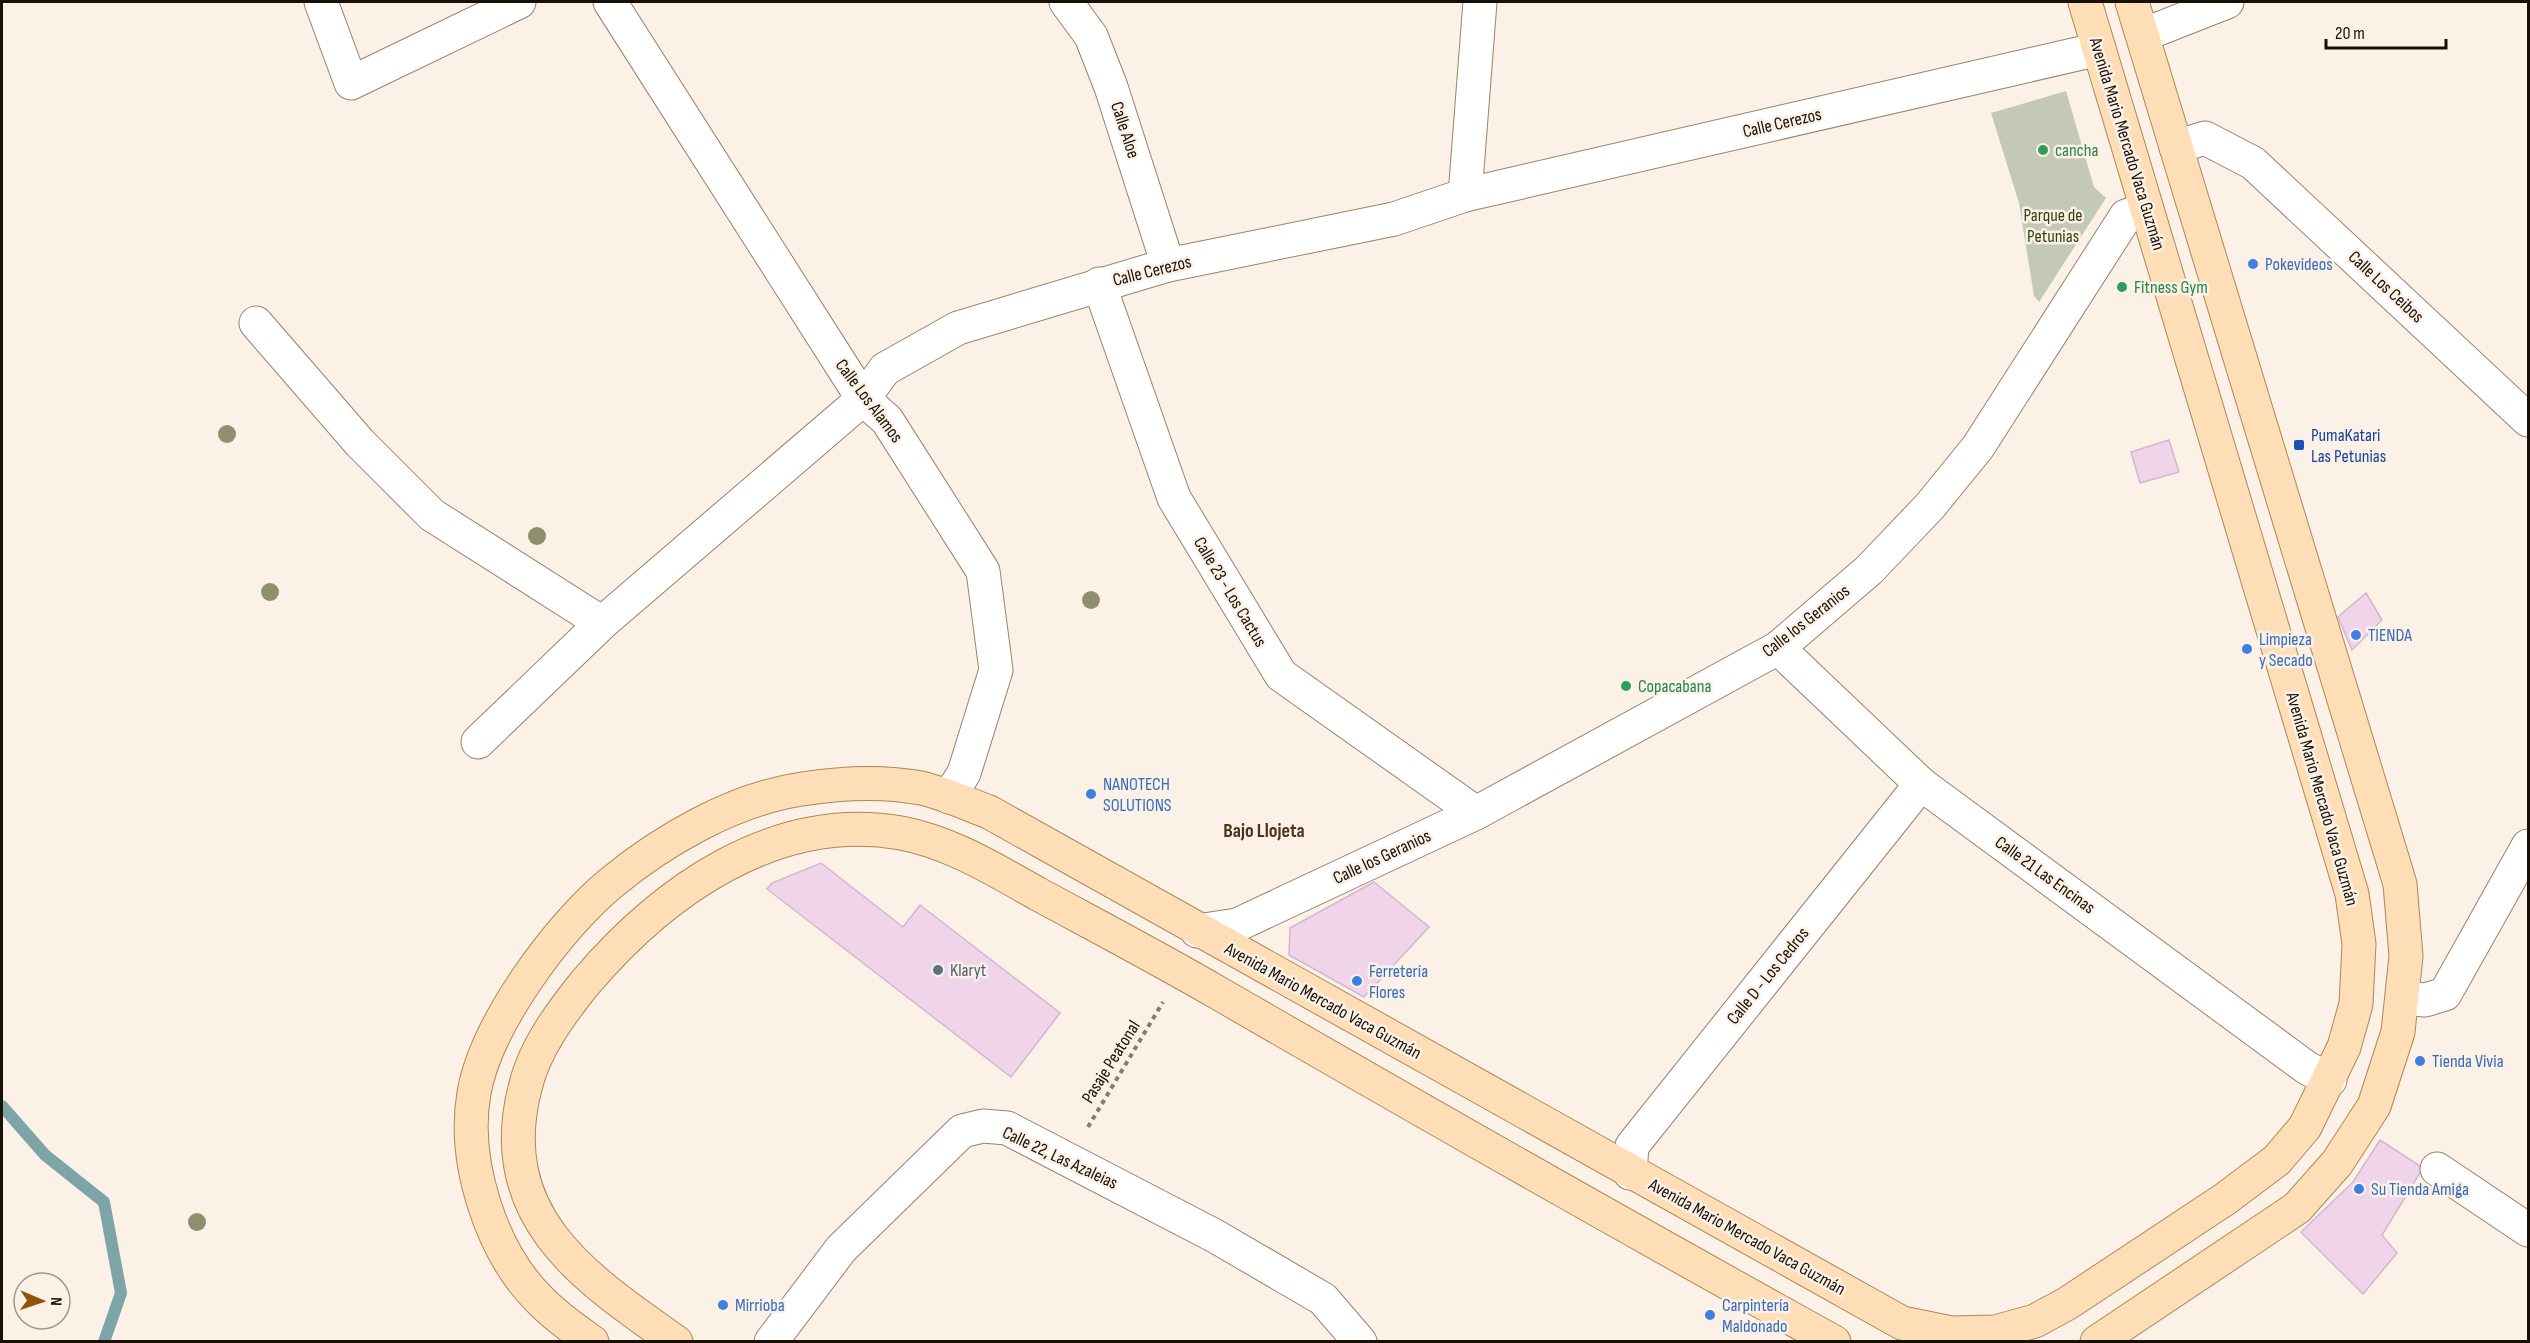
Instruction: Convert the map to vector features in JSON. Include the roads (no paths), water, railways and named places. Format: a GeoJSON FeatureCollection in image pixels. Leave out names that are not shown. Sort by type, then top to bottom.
{"type":"FeatureCollection","features":[{"type":"Feature","properties":{"kind":"main road","name":"Avenida Mario Mercado Vaca Guzmán"},"geometry":{"type":"LineString","coordinates":[[592,1341],[538,1300],[511,1262],[485,1211],[471,1152],[474,1092],[494,1031],[528,976],[610,884],[662,846],[753,801],[801,789],[856,785],[905,786],[950,797],[989,812],[1197,931],[1902,1323],[1951,1334],[1995,1332],[2036,1321],[2068,1303],[2225,1199],[2284,1152],[2305,1127],[2330,1080],[2344,1047],[2356,1004],[2359,944],[2352,894],[2085,2]]}},
{"type":"Feature","properties":{"kind":"main road"},"geometry":{"type":"LineString","coordinates":[[2097,1341],[2297,1208],[2337,1163],[2374,1106],[2398,1032],[2406,956],[2400,884],[2132,2]]}},
{"type":"Feature","properties":{"kind":"main road"},"geometry":{"type":"LineString","coordinates":[[2099,49],[2143,35]]}},
{"type":"Feature","properties":{"kind":"main road"},"geometry":{"type":"LineString","coordinates":[[931,841],[950,797]]}},
{"type":"Feature","properties":{"kind":"main road"},"geometry":{"type":"LineString","coordinates":[[676,1341],[604,1291],[564,1254],[536,1213],[525,1181],[519,1149],[519,1117],[525,1085],[543,1043],[568,1004],[649,916],[688,887],[728,863],[770,844],[813,833],[854,828],[903,834],[931,841],[977,861],[1176,969],[1604,1216],[1834,1341]]}},
{"type":"Feature","properties":{"kind":"main road"},"geometry":{"type":"LineString","coordinates":[[1176,969],[1197,931]]}},
{"type":"Feature","properties":{"kind":"main road"},"geometry":{"type":"LineString","coordinates":[[2330,1080],[2374,1106]]}},
{"type":"Feature","properties":{"kind":"main road"},"geometry":{"type":"LineString","coordinates":[[1604,1216],[1630,1173]]}},
{"type":"Feature","properties":{"kind":"street"},"geometry":{"type":"LineString","coordinates":[[321,2],[351,83],[519,2]]}},
{"type":"Feature","properties":{"kind":"street","name":"Calle Los Alamos"},"geometry":{"type":"LineString","coordinates":[[610,2],[863,399],[886,420],[983,571],[996,670],[964,773],[950,797]]}},
{"type":"Feature","properties":{"kind":"street","name":"Calle Aloe"},"geometry":{"type":"LineString","coordinates":[[1066,2],[1091,36],[1111,87],[1168,265]]}},
{"type":"Feature","properties":{"kind":"street"},"geometry":{"type":"LineString","coordinates":[[1465,195],[1480,2]]}},
{"type":"Feature","properties":{"kind":"street"},"geometry":{"type":"LineString","coordinates":[[2143,35],[2227,2]]}},
{"type":"Feature","properties":{"kind":"street","name":"Calle Cerezos"},"geometry":{"type":"LineString","coordinates":[[478,742],[602,623],[863,399],[885,369],[958,328],[1168,265],[1394,219],[1465,195],[2099,49]]}},
{"type":"Feature","properties":{"kind":"street","name":"Calle Los Ceibos"},"geometry":{"type":"LineString","coordinates":[[2176,147],[2205,138],[2253,163],[2529,420]]}},
{"type":"Feature","properties":{"kind":"street","name":"Calle los Geranios"},"geometry":{"type":"LineString","coordinates":[[1197,931],[1237,924],[1476,813],[1778,648],[1869,570],[1937,498],[1978,447],[2126,216],[2146,209]]}},
{"type":"Feature","properties":{"kind":"street","name":"Calle 23 - Los Cactus"},"geometry":{"type":"LineString","coordinates":[[1099,284],[1174,498],[1281,675],[1476,813]]}},
{"type":"Feature","properties":{"kind":"street"},"geometry":{"type":"LineString","coordinates":[[256,322],[360,443],[432,515],[602,623]]}},
{"type":"Feature","properties":{"kind":"street","name":"Calle 21 Las Encinas"},"geometry":{"type":"LineString","coordinates":[[1778,648],[1921,784],[2307,1068],[2330,1080]]}},
{"type":"Feature","properties":{"kind":"street","name":"Calle D - Los Cedros"},"geometry":{"type":"LineString","coordinates":[[1630,1173],[1632,1146],[1921,784]]}},
{"type":"Feature","properties":{"kind":"street"},"geometry":{"type":"LineString","coordinates":[[2403,998],[2425,999],[2445,994],[2529,846]]}},
{"type":"Feature","properties":{"kind":"street","name":"Calle 22, Las Azaleias"},"geometry":{"type":"LineString","coordinates":[[771,1341],[841,1249],[962,1131],[983,1126],[1007,1128],[1215,1236],[1323,1299],[1360,1341]]}},
{"type":"Feature","properties":{"kind":"street"},"geometry":{"type":"LineString","coordinates":[[2437,1169],[2529,1230]]}},
{"type":"Feature","properties":{"kind":"waterway"},"geometry":{"type":"LineString","coordinates":[[2,1106],[45,1155],[104,1202],[121,1293],[104,1342]]}},
{"type":"Feature","properties":{"kind":"place","name":"cancha"},"geometry":{"type":"Point","coordinates":[2043,150]}},
{"type":"Feature","properties":{"kind":"place","name":"Pokevideos"},"geometry":{"type":"Point","coordinates":[2253,264]}},
{"type":"Feature","properties":{"kind":"place","name":"Fitness Gym"},"geometry":{"type":"Point","coordinates":[2122,287]}},
{"type":"Feature","properties":{"kind":"place","name":"PumaKatari Las Petunias"},"geometry":{"type":"Point","coordinates":[2299,445]}},
{"type":"Feature","properties":{"kind":"place","name":"TIENDA"},"geometry":{"type":"Point","coordinates":[2356,635]}},
{"type":"Feature","properties":{"kind":"place","name":"Limpieza y Secado"},"geometry":{"type":"Point","coordinates":[2247,649]}},
{"type":"Feature","properties":{"kind":"place","name":"Copacabana"},"geometry":{"type":"Point","coordinates":[1626,686]}},
{"type":"Feature","properties":{"kind":"place","name":"NANOTECH SOLUTIONS"},"geometry":{"type":"Point","coordinates":[1091,794]}},
{"type":"Feature","properties":{"kind":"place","name":"Klaryt"},"geometry":{"type":"Point","coordinates":[938,970]}},
{"type":"Feature","properties":{"kind":"place","name":"Ferretería Flores"},"geometry":{"type":"Point","coordinates":[1357,981]}},
{"type":"Feature","properties":{"kind":"place","name":"Tienda Vivia"},"geometry":{"type":"Point","coordinates":[2420,1061]}},
{"type":"Feature","properties":{"kind":"place","name":"Su Tienda Amiga"},"geometry":{"type":"Point","coordinates":[2359,1189]}},
{"type":"Feature","properties":{"kind":"place","name":"Mirrioba"},"geometry":{"type":"Point","coordinates":[723,1305]}},
{"type":"Feature","properties":{"kind":"place","name":"Carpintería Maldonado"},"geometry":{"type":"Point","coordinates":[1710,1315]}},
{"type":"Feature","properties":{"kind":"district","name":"Bajo Llojeta"},"geometry":{"type":"Point","coordinates":[1264,831]}},
{"type":"Feature","properties":{"kind":"park label","name":"Parque de Petunias"},"geometry":{"type":"Point","coordinates":[2053,225]}}]}
